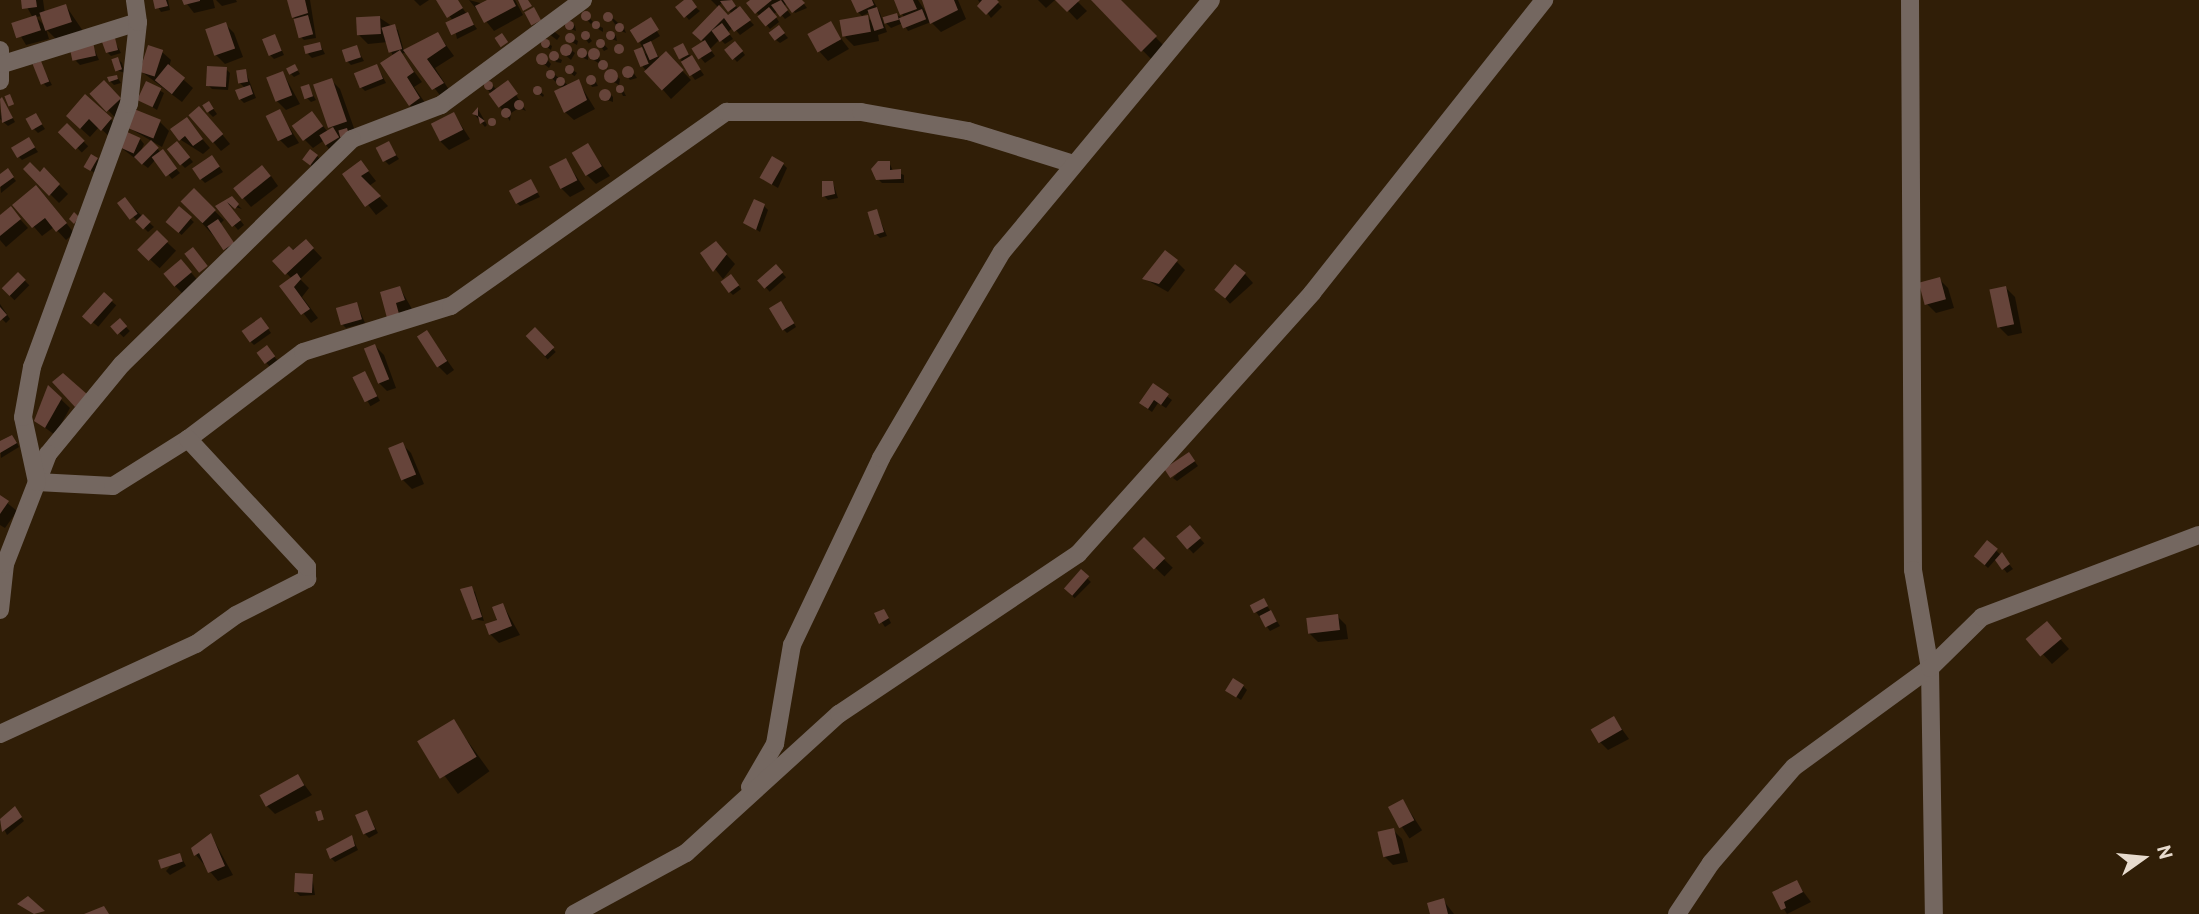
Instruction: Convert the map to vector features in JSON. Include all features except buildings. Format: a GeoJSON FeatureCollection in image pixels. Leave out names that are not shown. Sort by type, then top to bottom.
{"type":"FeatureCollection","features":[{"type":"Feature","properties":{"kind":"street"},"geometry":{"type":"LineString","coordinates":[[37,482],[23,417],[32,367],[129,104],[138,22],[135,0]]}},
{"type":"Feature","properties":{"kind":"street"},"geometry":{"type":"LineString","coordinates":[[0,610],[5,564],[48,454],[122,364],[352,139],[441,106],[583,0]]}},
{"type":"Feature","properties":{"kind":"street"},"geometry":{"type":"LineString","coordinates":[[741,803],[775,744],[792,645],[881,458],[1002,252],[1211,0]]}},
{"type":"Feature","properties":{"kind":"street"},"geometry":{"type":"LineString","coordinates":[[575,914],[686,853],[839,713],[1078,554],[1312,293],[1544,0]]}},
{"type":"Feature","properties":{"kind":"street"},"geometry":{"type":"LineString","coordinates":[[1910,0],[1913,570],[1930,668],[1934,914]]}},
{"type":"Feature","properties":{"kind":"street"},"geometry":{"type":"LineString","coordinates":[[1,65],[138,22]]}},
{"type":"Feature","properties":{"kind":"street"},"geometry":{"type":"LineString","coordinates":[[37,482],[113,486],[188,439],[303,352],[451,306],[726,113],[861,112],[968,131],[1073,164]]}},
{"type":"Feature","properties":{"kind":"street"},"geometry":{"type":"LineString","coordinates":[[0,734],[196,645],[236,615],[307,579],[307,567],[188,439]]}},
{"type":"Feature","properties":{"kind":"street"},"geometry":{"type":"LineString","coordinates":[[1677,914],[1712,863],[1794,767],[1930,668],[1982,617],[2199,535]]}}]}
